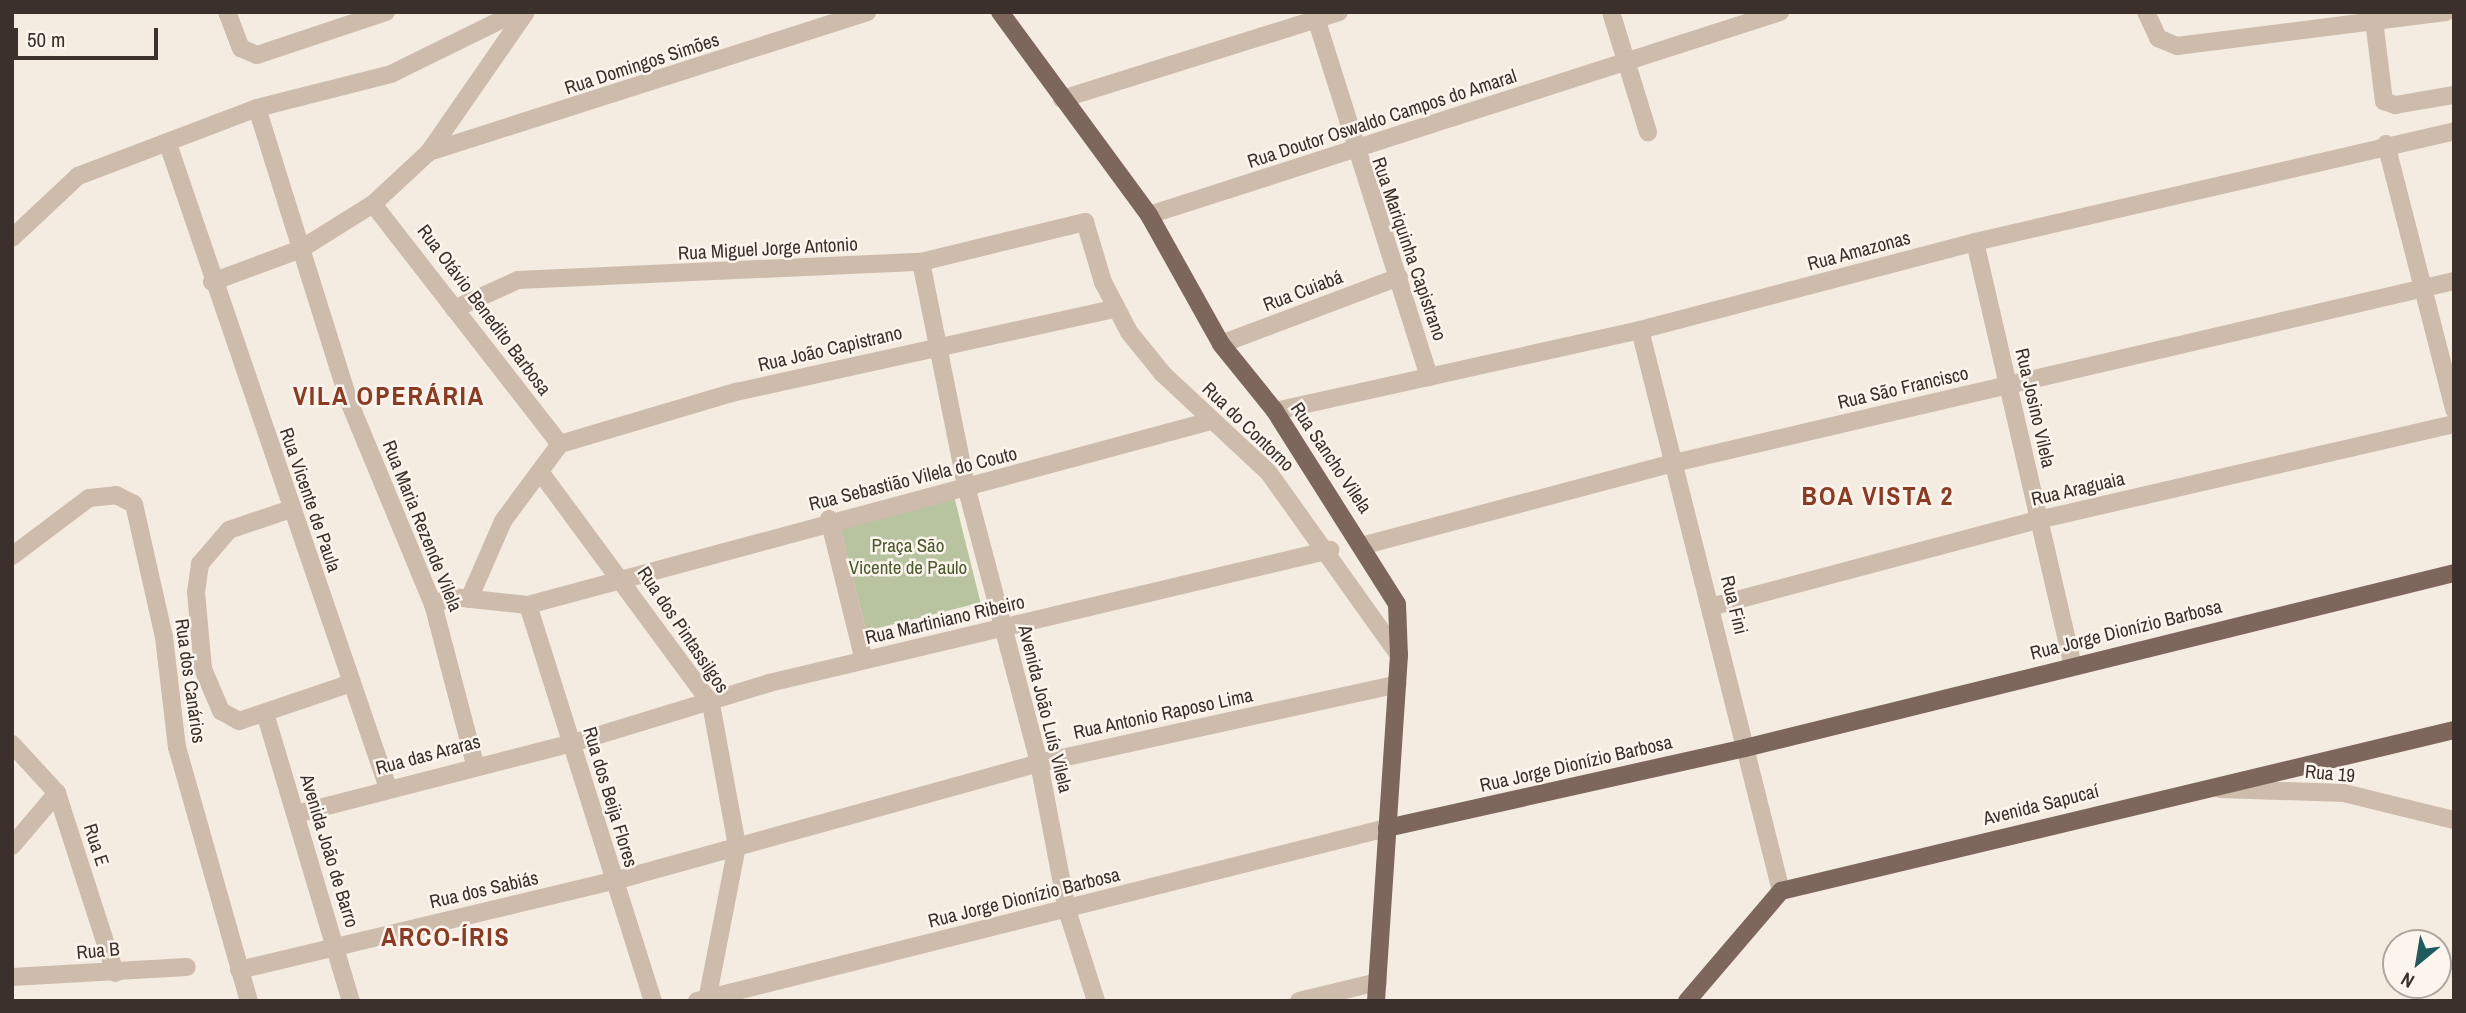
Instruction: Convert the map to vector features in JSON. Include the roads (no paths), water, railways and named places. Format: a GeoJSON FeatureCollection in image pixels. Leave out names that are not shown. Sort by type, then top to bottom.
{"type":"FeatureCollection","features":[{"type":"Feature","properties":{"kind":"main road","name":"Rua Sancho Vilela"},"geometry":{"type":"LineString","coordinates":[[1000,12],[1149,215],[1221,344],[1275,411],[1365,545],[1397,604],[1399,656],[1376,1001]]}},
{"type":"Feature","properties":{"kind":"main road","name":"Rua Jorge Dionízio Barbosa"},"geometry":{"type":"LineString","coordinates":[[1387,828],[1745,748],[2454,573]]}},
{"type":"Feature","properties":{"kind":"main road","name":"Avenida Sapucaí"},"geometry":{"type":"LineString","coordinates":[[1781,891],[2199,788],[2454,730]]}},
{"type":"Feature","properties":{"kind":"main road"},"geometry":{"type":"LineString","coordinates":[[1687,1001],[1781,891]]}},
{"type":"Feature","properties":{"kind":"street"},"geometry":{"type":"LineString","coordinates":[[227,12],[241,48],[257,55],[386,12]]}},
{"type":"Feature","properties":{"kind":"street"},"geometry":{"type":"LineString","coordinates":[[12,237],[78,176],[169,144],[257,108],[391,74],[517,12]]}},
{"type":"Feature","properties":{"kind":"street"},"geometry":{"type":"LineString","coordinates":[[212,282],[301,249],[373,204],[429,152],[526,12]]}},
{"type":"Feature","properties":{"kind":"street","name":"Rua Domingos Simões"},"geometry":{"type":"LineString","coordinates":[[429,152],[867,12]]}},
{"type":"Feature","properties":{"kind":"street"},"geometry":{"type":"LineString","coordinates":[[1062,99],[1315,16],[1339,12]]}},
{"type":"Feature","properties":{"kind":"street"},"geometry":{"type":"LineString","coordinates":[[1611,12],[1648,132]]}},
{"type":"Feature","properties":{"kind":"street","name":"Rua Doutor Oswaldo Campos do Amaral"},"geometry":{"type":"LineString","coordinates":[[1149,215],[1780,12]]}},
{"type":"Feature","properties":{"kind":"street"},"geometry":{"type":"LineString","coordinates":[[2146,12],[2158,38],[2177,46],[2374,16],[2446,12]]}},
{"type":"Feature","properties":{"kind":"street","name":"Rua Mariquinha Capistrano"},"geometry":{"type":"LineString","coordinates":[[1315,16],[1353,150],[1399,277],[1429,377]]}},
{"type":"Feature","properties":{"kind":"street"},"geometry":{"type":"LineString","coordinates":[[2374,16],[2382,96],[2395,105],[2454,95]]}},
{"type":"Feature","properties":{"kind":"street","name":"Rua Maria Rezende Vilela"},"geometry":{"type":"LineString","coordinates":[[257,108],[350,404],[433,604],[475,764]]}},
{"type":"Feature","properties":{"kind":"street","name":"Rua Amazonas"},"geometry":{"type":"LineString","coordinates":[[1275,411],[1640,330],[1975,242],[2386,144],[2454,131]]}},
{"type":"Feature","properties":{"kind":"street","name":"Rua Vicente de Paula"},"geometry":{"type":"LineString","coordinates":[[169,144],[212,282],[388,788]]}},
{"type":"Feature","properties":{"kind":"street"},"geometry":{"type":"LineString","coordinates":[[2386,144],[2454,409]]}},
{"type":"Feature","properties":{"kind":"street","name":"Rua Otávio Benedito Barbosa"},"geometry":{"type":"LineString","coordinates":[[373,204],[561,444]]}},
{"type":"Feature","properties":{"kind":"street","name":"Rua Miguel Jorge Antonio"},"geometry":{"type":"LineString","coordinates":[[454,309],[518,280],[921,262],[1085,222]]}},
{"type":"Feature","properties":{"kind":"street","name":"Rua do Contorno"},"geometry":{"type":"LineString","coordinates":[[1085,222],[1114,309],[1163,374],[1269,472],[1330,550],[1399,656]]}},
{"type":"Feature","properties":{"kind":"street","name":"Rua Josino Vilela"},"geometry":{"type":"LineString","coordinates":[[1975,242],[2073,665]]}},
{"type":"Feature","properties":{"kind":"street","name":"Avenida João Luís Vilela"},"geometry":{"type":"LineString","coordinates":[[921,262],[967,490],[1039,763],[1067,910],[1096,1001]]}},
{"type":"Feature","properties":{"kind":"street","name":"Rua Cuiabá"},"geometry":{"type":"LineString","coordinates":[[1221,344],[1399,277]]}},
{"type":"Feature","properties":{"kind":"street","name":"Rua São Francisco"},"geometry":{"type":"LineString","coordinates":[[1365,545],[1674,463],[2454,281]]}},
{"type":"Feature","properties":{"kind":"street","name":"Rua João Capistrano"},"geometry":{"type":"LineString","coordinates":[[561,444],[736,392],[938,345],[1114,309]]}},
{"type":"Feature","properties":{"kind":"street","name":"Rua Fini"},"geometry":{"type":"LineString","coordinates":[[1640,330],[1714,606],[1745,748],[1781,891]]}},
{"type":"Feature","properties":{"kind":"street","name":"Rua Sebastião Vilela do Couto"},"geometry":{"type":"LineString","coordinates":[[433,604],[469,599],[528,605],[625,581],[829,519],[967,490],[1211,421]]}},
{"type":"Feature","properties":{"kind":"street","name":"Rua Araguaia"},"geometry":{"type":"LineString","coordinates":[[1714,606],[2038,520],[2454,425]]}},
{"type":"Feature","properties":{"kind":"street"},"geometry":{"type":"LineString","coordinates":[[469,599],[503,521],[561,444]]}},
{"type":"Feature","properties":{"kind":"street","name":"Rua dos Pintassilgos"},"geometry":{"type":"LineString","coordinates":[[541,473],[625,581],[711,704],[737,846],[704,1000]]}},
{"type":"Feature","properties":{"kind":"street","name":"Rua dos Canários"},"geometry":{"type":"LineString","coordinates":[[12,556],[89,498],[116,495],[134,504],[164,637],[177,747],[249,1001]]}},
{"type":"Feature","properties":{"kind":"street"},"geometry":{"type":"LineString","coordinates":[[291,509],[229,530],[212,545],[200,564],[196,592],[203,669],[218,706],[236,721],[352,683]]}},
{"type":"Feature","properties":{"kind":"street"},"geometry":{"type":"LineString","coordinates":[[829,519],[864,660]]}},
{"type":"Feature","properties":{"kind":"street","name":"Rua Martiniano Ribeiro"},"geometry":{"type":"LineString","coordinates":[[573,743],[864,660],[1330,550]]}},
{"type":"Feature","properties":{"kind":"street","name":"Rua dos Beija Flores"},"geometry":{"type":"LineString","coordinates":[[528,605],[653,1001]]}},
{"type":"Feature","properties":{"kind":"street","name":"Rua Antonio Raposo Lima"},"geometry":{"type":"LineString","coordinates":[[737,846],[1039,763],[1397,684]]}},
{"type":"Feature","properties":{"kind":"street","name":"Avenida João de Barro"},"geometry":{"type":"LineString","coordinates":[[265,713],[351,1001]]}},
{"type":"Feature","properties":{"kind":"street","name":"Rua das Araras"},"geometry":{"type":"LineString","coordinates":[[296,814],[475,764],[573,743]]}},
{"type":"Feature","properties":{"kind":"street","name":"Rua E"},"geometry":{"type":"LineString","coordinates":[[12,744],[57,793],[115,973]]}},
{"type":"Feature","properties":{"kind":"street","name":"Rua 19"},"geometry":{"type":"LineString","coordinates":[[2199,788],[2344,793],[2454,820]]}},
{"type":"Feature","properties":{"kind":"street"},"geometry":{"type":"LineString","coordinates":[[12,846],[57,793]]}},
{"type":"Feature","properties":{"kind":"street","name":"Rua Jorge Dionízio Barbosa"},"geometry":{"type":"LineString","coordinates":[[704,1000],[1387,828]]}},
{"type":"Feature","properties":{"kind":"street","name":"Rua dos Sabiás"},"geometry":{"type":"LineString","coordinates":[[239,970],[614,881],[737,846]]}},
{"type":"Feature","properties":{"kind":"street","name":"Rua B"},"geometry":{"type":"LineString","coordinates":[[12,977],[115,973],[159,963],[187,967]]}},
{"type":"Feature","properties":{"kind":"street"},"geometry":{"type":"LineString","coordinates":[[1299,1001],[1378,982]]}},
{"type":"Feature","properties":{"kind":"district","name":"VILA OPERÁRIA"},"geometry":{"type":"Point","coordinates":[389,396]}},
{"type":"Feature","properties":{"kind":"district","name":"BOA VISTA 2"},"geometry":{"type":"Point","coordinates":[1878,496]}},
{"type":"Feature","properties":{"kind":"district","name":"ARCO-ÍRIS"},"geometry":{"type":"Point","coordinates":[446,937]}},
{"type":"Feature","properties":{"kind":"park label","name":"Praça São Vicente de Paulo"},"geometry":{"type":"Point","coordinates":[908,557]}}]}
